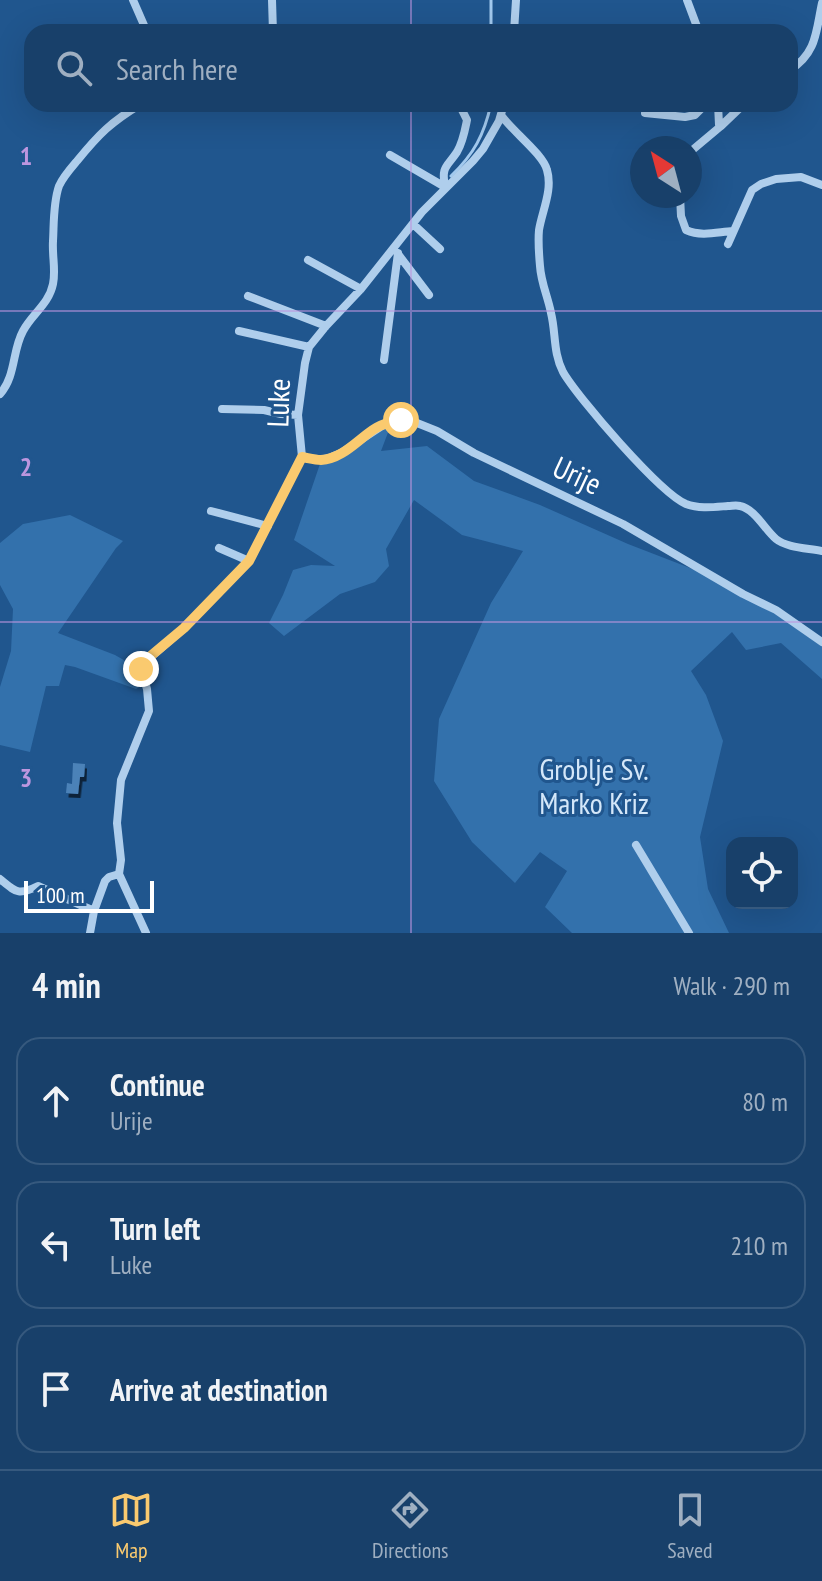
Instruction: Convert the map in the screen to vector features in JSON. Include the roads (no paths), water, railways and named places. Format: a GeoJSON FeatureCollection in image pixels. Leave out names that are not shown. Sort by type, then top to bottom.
{"type":"FeatureCollection","features":[{"type":"Feature","properties":{"kind":"street"},"geometry":{"type":"LineString","coordinates":[[133,0],[144,24]]}},
{"type":"Feature","properties":{"kind":"street"},"geometry":{"type":"LineString","coordinates":[[272,0],[273,24]]}},
{"type":"Feature","properties":{"kind":"street"},"geometry":{"type":"LineString","coordinates":[[514,24],[516,0]]}},
{"type":"Feature","properties":{"kind":"street"},"geometry":{"type":"LineString","coordinates":[[687,0],[696,24]]}},
{"type":"Feature","properties":{"kind":"street"},"geometry":{"type":"LineString","coordinates":[[798,62],[811,50],[816,38],[822,3]]}},
{"type":"Feature","properties":{"kind":"street"},"geometry":{"type":"LineString","coordinates":[[0,394],[10,381],[23,331],[48,299],[53,286],[53,238],[59,185],[99,134],[128,112]]}},
{"type":"Feature","properties":{"kind":"street"},"geometry":{"type":"LineString","coordinates":[[445,187],[445,166],[458,151],[467,120],[463,112]]}},
{"type":"Feature","properties":{"kind":"street","name":"Luke"},"geometry":{"type":"LineString","coordinates":[[146,933],[119,874],[121,860],[117,823],[121,780],[149,711],[142,665],[184,628],[249,561],[268,526],[302,457],[298,415],[309,347],[396,250],[422,212],[483,149],[502,112]]}},
{"type":"Feature","properties":{"kind":"street"},"geometry":{"type":"LineString","coordinates":[[645,113],[685,117],[698,112]]}},
{"type":"Feature","properties":{"kind":"street"},"geometry":{"type":"LineString","coordinates":[[718,112],[721,126]]}},
{"type":"Feature","properties":{"kind":"street"},"geometry":{"type":"LineString","coordinates":[[702,142],[736,112]]}},
{"type":"Feature","properties":{"kind":"street"},"geometry":{"type":"LineString","coordinates":[[501,115],[547,168],[549,180],[539,230],[540,267],[542,285],[551,308],[556,355],[570,382],[637,460],[682,502],[695,507],[740,506],[777,540],[822,551]]}},
{"type":"Feature","properties":{"kind":"street"},"geometry":{"type":"LineString","coordinates":[[390,155],[445,187]]}},
{"type":"Feature","properties":{"kind":"street"},"geometry":{"type":"LineString","coordinates":[[728,244],[752,190],[761,184],[801,177],[822,185]]}},
{"type":"Feature","properties":{"kind":"street"},"geometry":{"type":"LineString","coordinates":[[681,208],[686,230],[696,234],[733,231]]}},
{"type":"Feature","properties":{"kind":"street"},"geometry":{"type":"LineString","coordinates":[[413,224],[440,249]]}},
{"type":"Feature","properties":{"kind":"street"},"geometry":{"type":"LineString","coordinates":[[396,250],[429,295]]}},
{"type":"Feature","properties":{"kind":"street"},"geometry":{"type":"LineString","coordinates":[[384,360],[396,250]]}},
{"type":"Feature","properties":{"kind":"street"},"geometry":{"type":"LineString","coordinates":[[308,260],[361,289]]}},
{"type":"Feature","properties":{"kind":"street"},"geometry":{"type":"LineString","coordinates":[[248,296],[326,326]]}},
{"type":"Feature","properties":{"kind":"street"},"geometry":{"type":"LineString","coordinates":[[239,331],[309,347]]}},
{"type":"Feature","properties":{"kind":"street"},"geometry":{"type":"LineString","coordinates":[[222,409],[298,415]]}},
{"type":"Feature","properties":{"kind":"street","name":"Urije"},"geometry":{"type":"LineString","coordinates":[[302,457],[329,458],[385,424],[401,420],[417,423],[623,524],[776,610],[822,642]]}},
{"type":"Feature","properties":{"kind":"street"},"geometry":{"type":"LineString","coordinates":[[211,511],[268,526]]}},
{"type":"Feature","properties":{"kind":"street"},"geometry":{"type":"LineString","coordinates":[[219,548],[249,561]]}},
{"type":"Feature","properties":{"kind":"street"},"geometry":{"type":"LineString","coordinates":[[636,845],[689,933]]}},
{"type":"Feature","properties":{"kind":"street"},"geometry":{"type":"LineString","coordinates":[[90,933],[105,881],[119,874]]}},
{"type":"Feature","properties":{"kind":"street"},"geometry":{"type":"LineString","coordinates":[[0,879],[17,893],[38,886],[94,911]]}},
{"type":"Feature","properties":{"kind":"waterway"},"geometry":{"type":"LineString","coordinates":[[491,0],[491,24]]}},
{"type":"Feature","properties":{"kind":"waterway"},"geometry":{"type":"LineString","coordinates":[[451,176],[477,143],[489,112]]}},
{"type":"Feature","properties":{"kind":"park label","name":"Groblje Sv. Marko Kriz"},"geometry":{"type":"Point","coordinates":[594,787]}}]}
